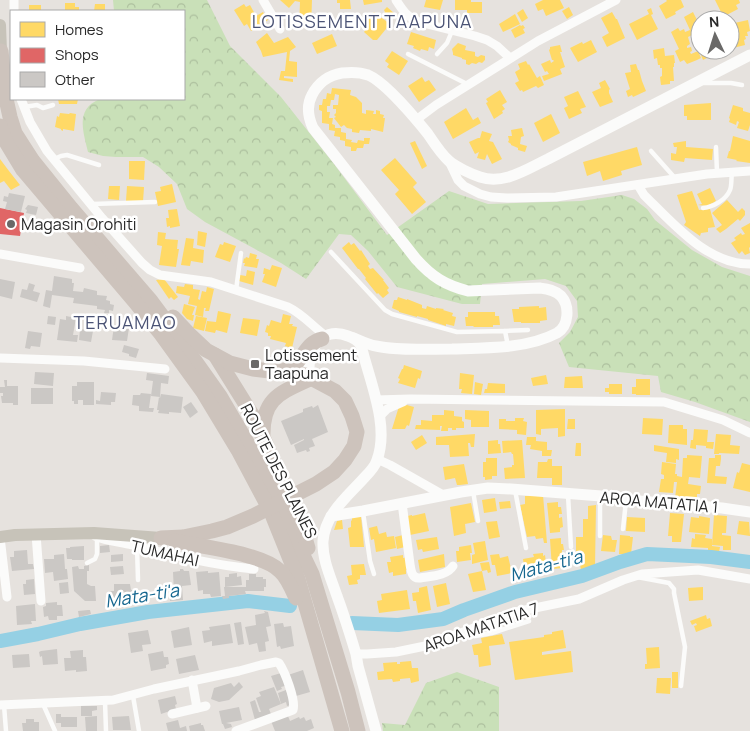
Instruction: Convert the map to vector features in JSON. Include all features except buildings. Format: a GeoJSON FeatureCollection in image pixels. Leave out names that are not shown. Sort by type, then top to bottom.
{"type":"FeatureCollection","features":[{"type":"Feature","properties":{"kind":"highway","name":"ROUTE DES PLAINES"},"geometry":{"type":"LineString","coordinates":[[1,51],[6,99],[15,133],[31,158],[151,301],[186,348],[220,396],[258,461],[314,581],[332,636],[358,731]]}},
{"type":"Feature","properties":{"kind":"highway","name":"ROUTE DES PLAINES"},"geometry":{"type":"LineString","coordinates":[[0,126],[6,142],[23,170],[135,302],[204,392],[271,512],[298,579],[299,596]]}},
{"type":"Feature","properties":{"kind":"highway"},"geometry":{"type":"LineString","coordinates":[[31,158],[73,202],[148,290],[206,350],[230,363],[240,366],[304,375],[335,391],[345,401],[352,416],[356,432],[354,446],[334,472],[316,484],[227,527],[183,537],[161,538]]}},
{"type":"Feature","properties":{"kind":"highway"},"geometry":{"type":"LineString","coordinates":[[280,372],[296,364],[316,340],[324,337]]}},
{"type":"Feature","properties":{"kind":"highway"},"geometry":{"type":"LineString","coordinates":[[214,355],[253,416],[263,437],[301,524],[308,545],[314,581]]}},
{"type":"Feature","properties":{"kind":"highway"},"geometry":{"type":"LineString","coordinates":[[263,437],[264,419],[271,402],[283,392],[310,379]]}},
{"type":"Feature","properties":{"kind":"highway"},"geometry":{"type":"LineString","coordinates":[[227,527],[230,544],[240,554]]}},
{"type":"Feature","properties":{"kind":"highway"},"geometry":{"type":"LineString","coordinates":[[161,538],[240,554],[266,562],[279,570],[299,596],[310,629],[318,645],[342,731]]}},
{"type":"Feature","properties":{"kind":"main road"},"geometry":{"type":"LineString","coordinates":[[0,25],[1,51]]}},
{"type":"Feature","properties":{"kind":"main road"},"geometry":{"type":"LineString","coordinates":[[310,379],[312,351],[316,344],[324,337],[336,333],[341,333],[374,346],[399,349],[508,346],[523,344],[558,332],[563,328],[567,316],[565,301],[561,296],[548,289],[468,291],[448,285],[434,277],[416,259],[309,120],[308,106],[310,97],[314,90],[325,80],[338,74],[353,72],[375,79],[416,120],[449,161],[482,178],[496,179],[508,177],[548,159],[750,55]]}},
{"type":"Feature","properties":{"kind":"main road"},"geometry":{"type":"LineString","coordinates":[[354,338],[361,345],[380,416],[381,432],[377,460],[367,475],[331,516],[325,531],[323,552],[356,654],[376,731]]}},
{"type":"Feature","properties":{"kind":"main road","name":"AROA MATATIA 1"},"geometry":{"type":"LineString","coordinates":[[331,516],[488,488],[614,497],[626,500],[750,512]]}},
{"type":"Feature","properties":{"kind":"main road"},"geometry":{"type":"LineString","coordinates":[[0,537],[94,533],[161,538]]}},
{"type":"Feature","properties":{"kind":"street"},"geometry":{"type":"LineString","coordinates":[[263,0],[280,29]]}},
{"type":"Feature","properties":{"kind":"street"},"geometry":{"type":"LineString","coordinates":[[396,0],[410,18],[487,40],[510,58]]}},
{"type":"Feature","properties":{"kind":"street"},"geometry":{"type":"LineString","coordinates":[[416,120],[436,105],[538,41],[616,0]]}},
{"type":"Feature","properties":{"kind":"street"},"geometry":{"type":"LineString","coordinates":[[22,103],[35,131],[54,159],[142,263],[156,273],[206,280],[298,312],[324,337]]}},
{"type":"Feature","properties":{"kind":"street"},"geometry":{"type":"LineString","coordinates":[[449,161],[458,180],[464,186],[491,197],[515,198],[556,197],[717,173],[750,171]]}},
{"type":"Feature","properties":{"kind":"street"},"geometry":{"type":"LineString","coordinates":[[638,185],[649,200],[701,247],[722,258],[738,263],[750,264]]}},
{"type":"Feature","properties":{"kind":"street"},"geometry":{"type":"LineString","coordinates":[[0,254],[80,268]]}},
{"type":"Feature","properties":{"kind":"street"},"geometry":{"type":"LineString","coordinates":[[0,358],[84,361],[165,369]]}},
{"type":"Feature","properties":{"kind":"street"},"geometry":{"type":"LineString","coordinates":[[380,416],[387,409],[410,399]]}},
{"type":"Feature","properties":{"kind":"street"},"geometry":{"type":"LineString","coordinates":[[376,400],[664,402],[723,420],[750,433]]}},
{"type":"Feature","properties":{"kind":"street"},"geometry":{"type":"LineString","coordinates":[[377,460],[390,465],[443,495]]}},
{"type":"Feature","properties":{"kind":"street"},"geometry":{"type":"LineString","coordinates":[[402,503],[410,564],[414,577],[420,578],[446,572],[453,566]]}},
{"type":"Feature","properties":{"kind":"street"},"geometry":{"type":"LineString","coordinates":[[36,534],[41,601]]}},
{"type":"Feature","properties":{"kind":"street","name":"TUMAHAI"},"geometry":{"type":"LineString","coordinates":[[77,534],[218,564],[254,569]]}},
{"type":"Feature","properties":{"kind":"street"},"geometry":{"type":"LineString","coordinates":[[0,537],[7,597]]}},
{"type":"Feature","properties":{"kind":"street","name":"AROA MATATIA 7"},"geometry":{"type":"LineString","coordinates":[[356,654],[396,652],[430,645],[515,612],[579,598],[634,576],[681,570],[701,570],[750,579]]}},
{"type":"Feature","properties":{"kind":"street"},"geometry":{"type":"LineString","coordinates":[[2,705],[120,698],[192,680],[276,662],[279,663],[292,698],[293,710],[236,731]]}},
{"type":"Feature","properties":{"kind":"street"},"geometry":{"type":"LineString","coordinates":[[172,714],[202,707],[192,680]]}},
{"type":"Feature","properties":{"kind":"lane"},"geometry":{"type":"LineString","coordinates":[[437,54],[447,43],[452,31]]}},
{"type":"Feature","properties":{"kind":"lane"},"geometry":{"type":"LineString","coordinates":[[408,54],[468,85]]}},
{"type":"Feature","properties":{"kind":"lane"},"geometry":{"type":"LineString","coordinates":[[696,83],[731,83],[742,85]]}},
{"type":"Feature","properties":{"kind":"lane"},"geometry":{"type":"LineString","coordinates":[[22,103],[37,105],[43,108],[53,105]]}},
{"type":"Feature","properties":{"kind":"lane"},"geometry":{"type":"LineString","coordinates":[[716,147],[717,173]]}},
{"type":"Feature","properties":{"kind":"lane"},"geometry":{"type":"LineString","coordinates":[[651,151],[676,179]]}},
{"type":"Feature","properties":{"kind":"lane"},"geometry":{"type":"LineString","coordinates":[[54,159],[67,155],[99,165]]}},
{"type":"Feature","properties":{"kind":"lane"},"geometry":{"type":"LineString","coordinates":[[703,208],[714,206],[727,196],[731,187],[732,172]]}},
{"type":"Feature","properties":{"kind":"lane"},"geometry":{"type":"LineString","coordinates":[[91,205],[155,202]]}},
{"type":"Feature","properties":{"kind":"lane"},"geometry":{"type":"LineString","coordinates":[[331,252],[385,310],[392,314],[457,332],[528,330]]}},
{"type":"Feature","properties":{"kind":"lane"},"geometry":{"type":"LineString","coordinates":[[236,290],[241,253]]}},
{"type":"Feature","properties":{"kind":"lane"},"geometry":{"type":"LineString","coordinates":[[505,331],[508,346]]}},
{"type":"Feature","properties":{"kind":"lane"},"geometry":{"type":"LineString","coordinates":[[515,489],[526,548]]}},
{"type":"Feature","properties":{"kind":"lane"},"geometry":{"type":"LineString","coordinates":[[473,490],[478,521]]}},
{"type":"Feature","properties":{"kind":"lane"},"geometry":{"type":"LineString","coordinates":[[568,494],[572,547]]}},
{"type":"Feature","properties":{"kind":"lane"},"geometry":{"type":"LineString","coordinates":[[600,497],[600,536]]}},
{"type":"Feature","properties":{"kind":"lane"},"geometry":{"type":"LineString","coordinates":[[623,529],[626,500]]}},
{"type":"Feature","properties":{"kind":"lane"},"geometry":{"type":"LineString","coordinates":[[363,511],[370,561],[374,574]]}},
{"type":"Feature","properties":{"kind":"lane"},"geometry":{"type":"LineString","coordinates":[[86,563],[95,559],[98,537]]}},
{"type":"Feature","properties":{"kind":"lane"},"geometry":{"type":"LineString","coordinates":[[137,546],[138,580]]}},
{"type":"Feature","properties":{"kind":"lane"},"geometry":{"type":"LineString","coordinates":[[701,570],[702,580]]}},
{"type":"Feature","properties":{"kind":"lane"},"geometry":{"type":"LineString","coordinates":[[634,576],[669,583],[674,589],[685,648],[681,686]]}},
{"type":"Feature","properties":{"kind":"lane"},"geometry":{"type":"LineString","coordinates":[[457,635],[476,636],[492,633],[529,621]]}},
{"type":"Feature","properties":{"kind":"lane"},"geometry":{"type":"LineString","coordinates":[[133,694],[132,698],[139,731]]}},
{"type":"Feature","properties":{"kind":"lane"},"geometry":{"type":"LineString","coordinates":[[105,700],[106,731]]}},
{"type":"Feature","properties":{"kind":"lane"},"geometry":{"type":"LineString","coordinates":[[42,702],[55,731]]}},
{"type":"Feature","properties":{"kind":"lane"},"geometry":{"type":"LineString","coordinates":[[2,705],[6,731]]}},
{"type":"Feature","properties":{"kind":"green space"},"geometry":{"type":"Polygon","coordinates":[[[113,0],[207,0],[230,46],[281,97],[387,235],[449,191],[488,204],[581,201],[622,195],[634,199],[647,209],[655,220],[692,250],[722,267],[750,276],[750,422],[661,392],[658,376],[569,367],[559,343],[570,332],[578,317],[577,301],[566,286],[545,279],[482,284],[480,304],[462,304],[397,287],[368,251],[351,235],[339,234],[306,279],[281,263],[205,222],[187,209],[177,184],[159,167],[143,157],[103,156],[88,152],[83,121],[87,109],[92,103],[98,100],[185,100],[185,10],[114,10],[113,0]]]}},
{"type":"Feature","properties":{"kind":"green space"},"geometry":{"type":"Polygon","coordinates":[[[457,672],[499,687],[499,731],[383,731],[382,723],[405,725],[426,683],[457,672]]]}},
{"type":"Feature","properties":{"kind":"waterway","name":"Mata-ti'a"},"geometry":{"type":"LineString","coordinates":[[352,623],[398,625],[443,619],[515,592],[582,576],[647,554],[711,557],[750,562]]}},
{"type":"Feature","properties":{"kind":"waterway","name":"Mata-ti'a"},"geometry":{"type":"LineString","coordinates":[[0,641],[148,612],[248,601],[290,606]]}},
{"type":"Feature","properties":{"kind":"place","name":"Magasin Orohiti"},"geometry":{"type":"Point","coordinates":[11,224]}},
{"type":"Feature","properties":{"kind":"place","name":"Lotissement Taapuna"},"geometry":{"type":"Point","coordinates":[255,364]}},
{"type":"Feature","properties":{"kind":"district","name":"LOTISSEMENT TAAPUNA"},"geometry":{"type":"Point","coordinates":[362,22]}},
{"type":"Feature","properties":{"kind":"district","name":"TERUAMAO"},"geometry":{"type":"Point","coordinates":[125,323]}}]}
